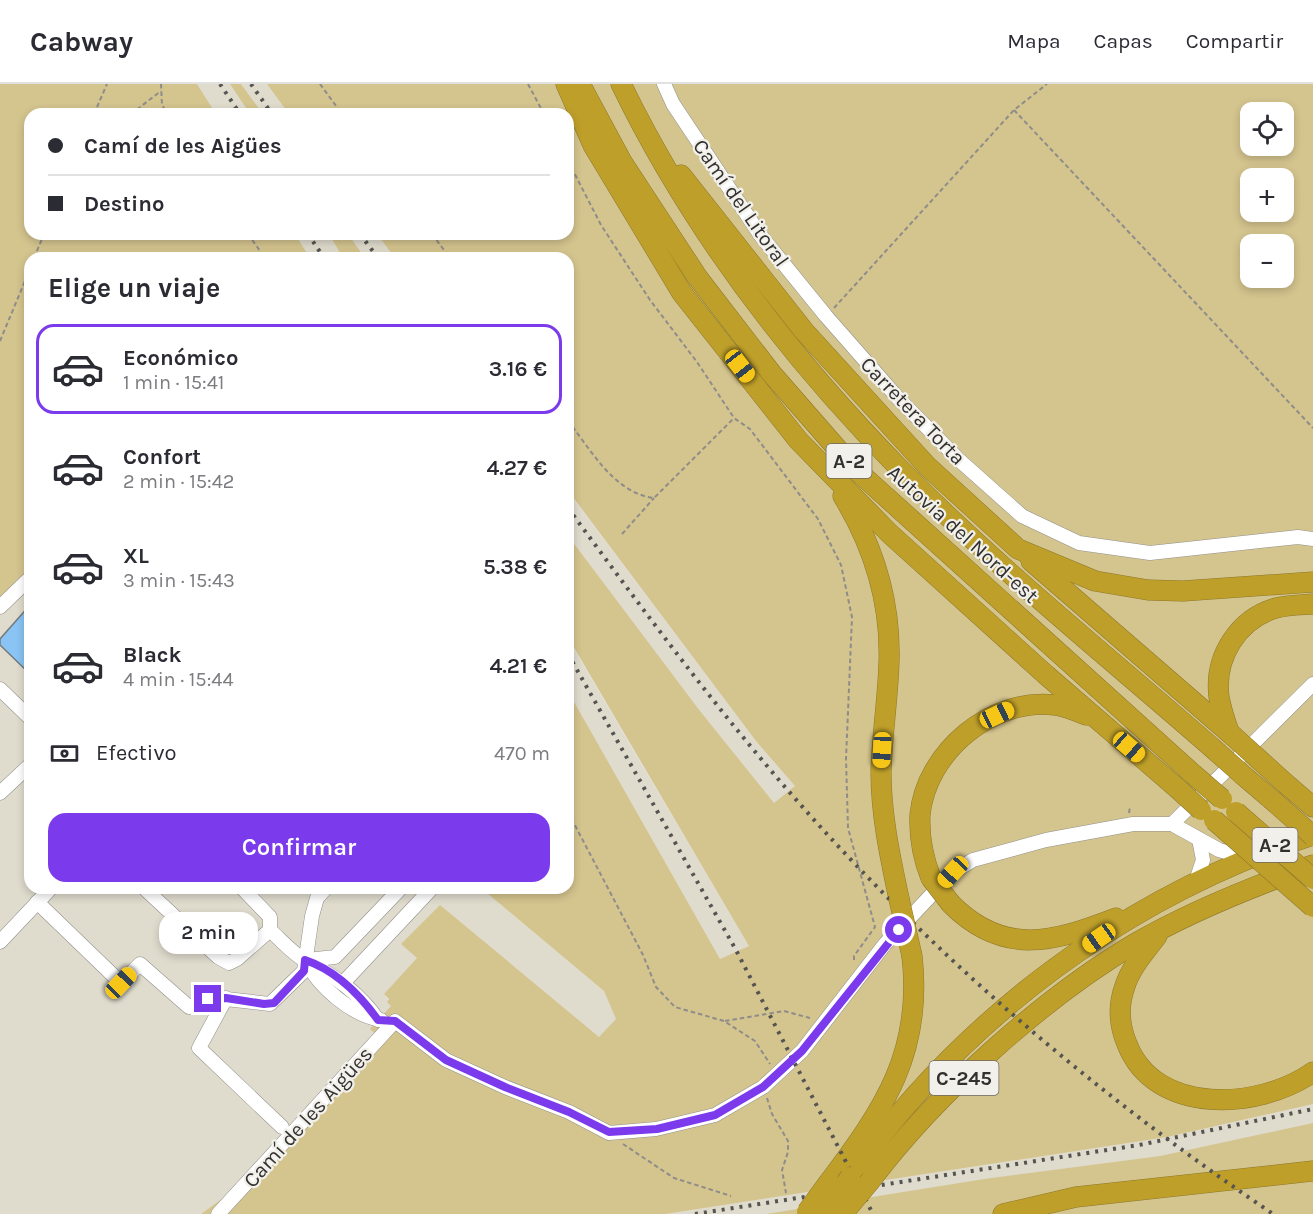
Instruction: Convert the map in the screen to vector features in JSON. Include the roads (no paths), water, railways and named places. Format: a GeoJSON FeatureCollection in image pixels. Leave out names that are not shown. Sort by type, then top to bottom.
{"type":"FeatureCollection","features":[{"type":"Feature","properties":{"kind":"highway"},"geometry":{"type":"LineString","coordinates":[[566,84],[593,145],[682,293],[798,440],[897,540],[1098,720],[1313,907]]}},
{"type":"Feature","properties":{"kind":"highway","name":"Autovia del Nord-est"},"geometry":{"type":"LineString","coordinates":[[580,84],[622,162],[698,278],[772,374],[854,468],[1193,774],[1313,879]]}},
{"type":"Feature","properties":{"kind":"highway","name":"Autovia del Nord-est"},"geometry":{"type":"LineString","coordinates":[[621,84],[667,171],[730,267],[768,318],[856,423],[970,536],[1313,835]]}},
{"type":"Feature","properties":{"kind":"highway"},"geometry":{"type":"LineString","coordinates":[[642,126],[804,331],[927,466],[1018,549],[1313,807]]}},
{"type":"Feature","properties":{"kind":"highway"},"geometry":{"type":"LineString","coordinates":[[816,1213],[829,1182],[872,1125],[895,1080],[907,1044],[913,1010],[912,956],[882,805],[882,750],[889,660],[884,598],[868,542],[827,471]]}},
{"type":"Feature","properties":{"kind":"highway"},"geometry":{"type":"LineString","coordinates":[[1018,549],[1095,581],[1149,590],[1183,591],[1313,582]]}},
{"type":"Feature","properties":{"kind":"highway"},"geometry":{"type":"LineString","coordinates":[[1231,734],[1219,698],[1218,681],[1221,663],[1235,634],[1252,618],[1276,608],[1313,604]]}},
{"type":"Feature","properties":{"kind":"highway"},"geometry":{"type":"LineString","coordinates":[[1098,720],[1057,705],[1032,705],[1009,709],[984,721],[965,734],[935,771],[925,792],[920,814],[924,862],[931,878],[968,921],[986,932],[1008,939],[1028,941],[1064,936],[1152,903]]}},
{"type":"Feature","properties":{"kind":"highway","name":"C-245"},"geometry":{"type":"LineString","coordinates":[[816,1213],[850,1177],[909,1100],[959,1047],[1043,977],[1152,903],[1246,858],[1313,835]]}},
{"type":"Feature","properties":{"kind":"highway","name":"C-245"},"geometry":{"type":"LineString","coordinates":[[845,1213],[891,1152],[998,1046],[1087,977],[1135,944],[1220,900],[1313,865]]}},
{"type":"Feature","properties":{"kind":"highway"},"geometry":{"type":"LineString","coordinates":[[1161,931],[1131,973],[1120,1005],[1125,1040],[1144,1071],[1167,1089],[1183,1095],[1228,1099],[1260,1095],[1281,1089],[1313,1072]]}},
{"type":"Feature","properties":{"kind":"highway"},"geometry":{"type":"LineString","coordinates":[[1003,1214],[1076,1197],[1313,1171]]}},
{"type":"Feature","properties":{"kind":"street","name":"Camí del Litoral"},"geometry":{"type":"LineString","coordinates":[[664,84],[673,104],[761,236],[826,316]]}},
{"type":"Feature","properties":{"kind":"street","name":"Carretera Torta"},"geometry":{"type":"LineString","coordinates":[[826,316],[897,397],[957,459],[1022,516],[1079,543],[1150,553],[1298,537],[1313,538]]}},
{"type":"Feature","properties":{"kind":"street"},"geometry":{"type":"LineString","coordinates":[[0,607],[24,584]]}},
{"type":"Feature","properties":{"kind":"street"},"geometry":{"type":"LineString","coordinates":[[1172,824],[1313,684]]}},
{"type":"Feature","properties":{"kind":"street"},"geometry":{"type":"LineString","coordinates":[[0,689],[24,712]]}},
{"type":"Feature","properties":{"kind":"street"},"geometry":{"type":"LineString","coordinates":[[1,790],[24,775]]}},
{"type":"Feature","properties":{"kind":"street"},"geometry":{"type":"LineString","coordinates":[[305,960],[312,975],[357,1013],[378,1020],[395,1021],[446,1060],[505,1087],[569,1112],[609,1132],[657,1129],[715,1115],[763,1087],[802,1051],[885,944],[953,872],[973,860],[1046,840],[1130,825],[1172,824],[1219,850],[1246,858]]}},
{"type":"Feature","properties":{"kind":"street"},"geometry":{"type":"LineString","coordinates":[[1196,881],[1203,860],[1199,839]]}},
{"type":"Feature","properties":{"kind":"street"},"geometry":{"type":"LineString","coordinates":[[0,942],[45,894]]}},
{"type":"Feature","properties":{"kind":"street"},"geometry":{"type":"LineString","coordinates":[[150,894],[225,963],[233,963],[270,930],[270,917],[248,894]]}},
{"type":"Feature","properties":{"kind":"street"},"geometry":{"type":"LineString","coordinates":[[37,902],[121,983],[140,964],[189,1007],[208,999],[226,998],[264,1004],[274,1003],[304,971],[317,897],[320,894]]}},
{"type":"Feature","properties":{"kind":"street"},"geometry":{"type":"LineString","coordinates":[[305,960],[335,957],[395,894]]}},
{"type":"Feature","properties":{"kind":"street"},"geometry":{"type":"LineString","coordinates":[[343,983],[426,894]]}},
{"type":"Feature","properties":{"kind":"street"},"geometry":{"type":"LineString","coordinates":[[270,930],[305,960],[317,964],[366,1002],[378,1020]]}},
{"type":"Feature","properties":{"kind":"street"},"geometry":{"type":"LineString","coordinates":[[226,998],[199,1048],[282,1127]]}},
{"type":"Feature","properties":{"kind":"street","name":"Camí de les Aigües"},"geometry":{"type":"LineString","coordinates":[[218,1214],[395,1021]]}},
{"type":"Feature","properties":{"kind":"railway"},"geometry":{"type":"LineString","coordinates":[[220,84],[236,108]]}},
{"type":"Feature","properties":{"kind":"railway"},"geometry":{"type":"LineString","coordinates":[[251,84],[268,108]]}},
{"type":"Feature","properties":{"kind":"railway"},"geometry":{"type":"LineString","coordinates":[[312,240],[320,252]]}},
{"type":"Feature","properties":{"kind":"railway"},"geometry":{"type":"LineString","coordinates":[[364,240],[374,252]]}},
{"type":"Feature","properties":{"kind":"railway"},"geometry":{"type":"LineString","coordinates":[[574,516],[674,650],[756,753],[840,848],[896,906],[1015,1017],[1077,1069],[1141,1119],[1273,1214]]}},
{"type":"Feature","properties":{"kind":"railway"},"geometry":{"type":"LineString","coordinates":[[574,665],[736,950],[873,1214]]}},
{"type":"Feature","properties":{"kind":"railway"},"geometry":{"type":"LineString","coordinates":[[695,1214],[1139,1145],[1313,1109]]}}]}
